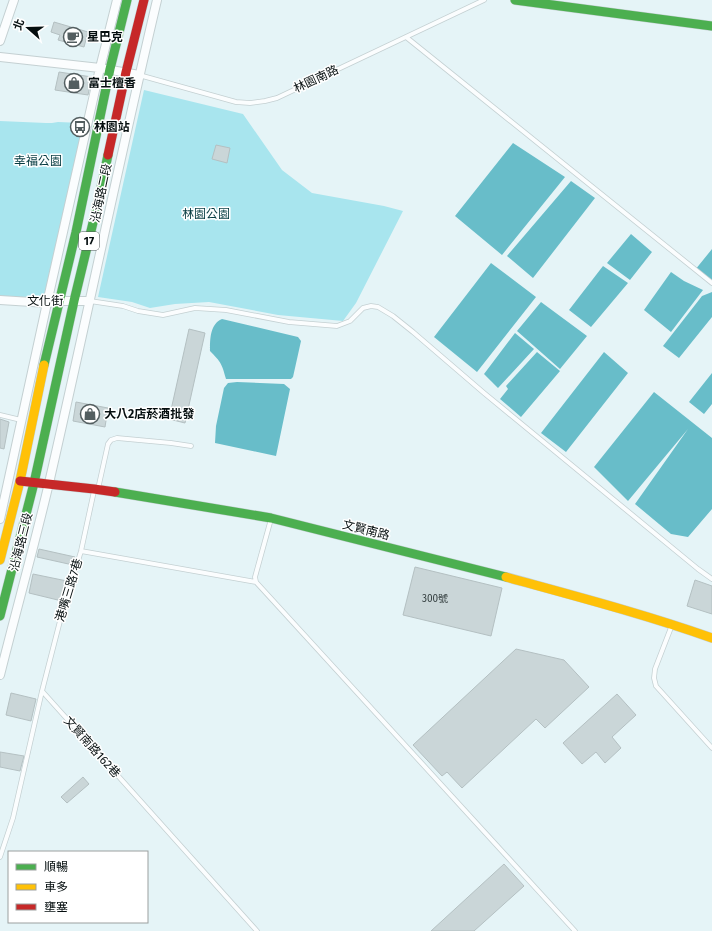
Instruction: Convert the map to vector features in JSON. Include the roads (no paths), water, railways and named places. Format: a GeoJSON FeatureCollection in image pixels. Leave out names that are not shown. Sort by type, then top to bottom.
{"type":"FeatureCollection","features":[{"type":"Feature","properties":{"kind":"main road","name":"沿海路二段"},"geometry":{"type":"LineString","coordinates":[[20,481],[48,348],[78,225],[110,69],[127,0]]}},
{"type":"Feature","properties":{"kind":"main road","name":"沿海路二段"},"geometry":{"type":"LineString","coordinates":[[34,483],[126,72],[144,0]]}},
{"type":"Feature","properties":{"kind":"main road"},"geometry":{"type":"LineString","coordinates":[[515,0],[712,26]]}},
{"type":"Feature","properties":{"kind":"main road","name":"文賢南路"},"geometry":{"type":"LineString","coordinates":[[20,481],[96,489],[271,518],[498,575],[626,610],[673,624],[712,638]]}},
{"type":"Feature","properties":{"kind":"main road","name":"沿海路三段"},"geometry":{"type":"LineString","coordinates":[[0,560],[20,481]]}},
{"type":"Feature","properties":{"kind":"main road","name":"沿海路三段"},"geometry":{"type":"LineString","coordinates":[[0,616],[34,483]]}},
{"type":"Feature","properties":{"kind":"street"},"geometry":{"type":"LineString","coordinates":[[0,41],[14,0]]}},
{"type":"Feature","properties":{"kind":"street"},"geometry":{"type":"LineString","coordinates":[[0,519],[4,480],[21,420],[100,68],[117,0]]}},
{"type":"Feature","properties":{"kind":"street","name":"沿海路二段"},"geometry":{"type":"LineString","coordinates":[[48,484],[157,0]]}},
{"type":"Feature","properties":{"kind":"street"},"geometry":{"type":"LineString","coordinates":[[0,57],[110,69],[139,75]]}},
{"type":"Feature","properties":{"kind":"street","name":"文化街"},"geometry":{"type":"LineString","coordinates":[[0,300],[47,303],[60,301],[90,301]]}},
{"type":"Feature","properties":{"kind":"street"},"geometry":{"type":"LineString","coordinates":[[4,480],[20,481]]}},
{"type":"Feature","properties":{"kind":"street","name":"沿海路三段"},"geometry":{"type":"LineString","coordinates":[[0,675],[48,484]]}},
{"type":"Feature","properties":{"kind":"lane","name":"林園南路"},"geometry":{"type":"LineString","coordinates":[[139,75],[236,102],[250,103],[265,101],[277,98],[484,0]]}},
{"type":"Feature","properties":{"kind":"lane"},"geometry":{"type":"LineString","coordinates":[[406,37],[712,283]]}},
{"type":"Feature","properties":{"kind":"lane"},"geometry":{"type":"LineString","coordinates":[[90,301],[123,306],[138,311],[163,315],[195,308],[226,310],[289,322],[336,326],[350,321],[363,308],[371,306],[378,307],[393,316],[408,328],[490,398],[712,579]]}},
{"type":"Feature","properties":{"kind":"lane"},"geometry":{"type":"LineString","coordinates":[[0,415],[21,420]]}},
{"type":"Feature","properties":{"kind":"lane"},"geometry":{"type":"LineString","coordinates":[[96,489],[108,444],[111,440],[117,438],[192,446]]}},
{"type":"Feature","properties":{"kind":"lane","name":"港嘴三路7巷"},"geometry":{"type":"LineString","coordinates":[[42,691],[60,621],[81,551],[96,489]]}},
{"type":"Feature","properties":{"kind":"lane"},"geometry":{"type":"LineString","coordinates":[[271,518],[255,577],[256,582],[575,931]]}},
{"type":"Feature","properties":{"kind":"lane"},"geometry":{"type":"LineString","coordinates":[[81,551],[256,582]]}},
{"type":"Feature","properties":{"kind":"lane"},"geometry":{"type":"LineString","coordinates":[[673,624],[655,669],[654,678],[656,686],[712,748]]}},
{"type":"Feature","properties":{"kind":"lane"},"geometry":{"type":"LineString","coordinates":[[0,857],[13,818],[42,691]]}},
{"type":"Feature","properties":{"kind":"lane","name":"文賢南路162巷"},"geometry":{"type":"LineString","coordinates":[[42,691],[257,931]]}},
{"type":"Feature","properties":{"kind":"place","name":"星巴克"},"geometry":{"type":"Point","coordinates":[73,37]}},
{"type":"Feature","properties":{"kind":"place","name":"富士檀香"},"geometry":{"type":"Point","coordinates":[74,83]}},
{"type":"Feature","properties":{"kind":"place","name":"林園站"},"geometry":{"type":"Point","coordinates":[80,127]}},
{"type":"Feature","properties":{"kind":"place","name":"大八2店菸酒批發"},"geometry":{"type":"Point","coordinates":[90,414]}},
{"type":"Feature","properties":{"kind":"park label","name":"幸福公園"},"geometry":{"type":"Point","coordinates":[38,161]}},
{"type":"Feature","properties":{"kind":"park label","name":"林園公園"},"geometry":{"type":"Point","coordinates":[206,214]}}]}
